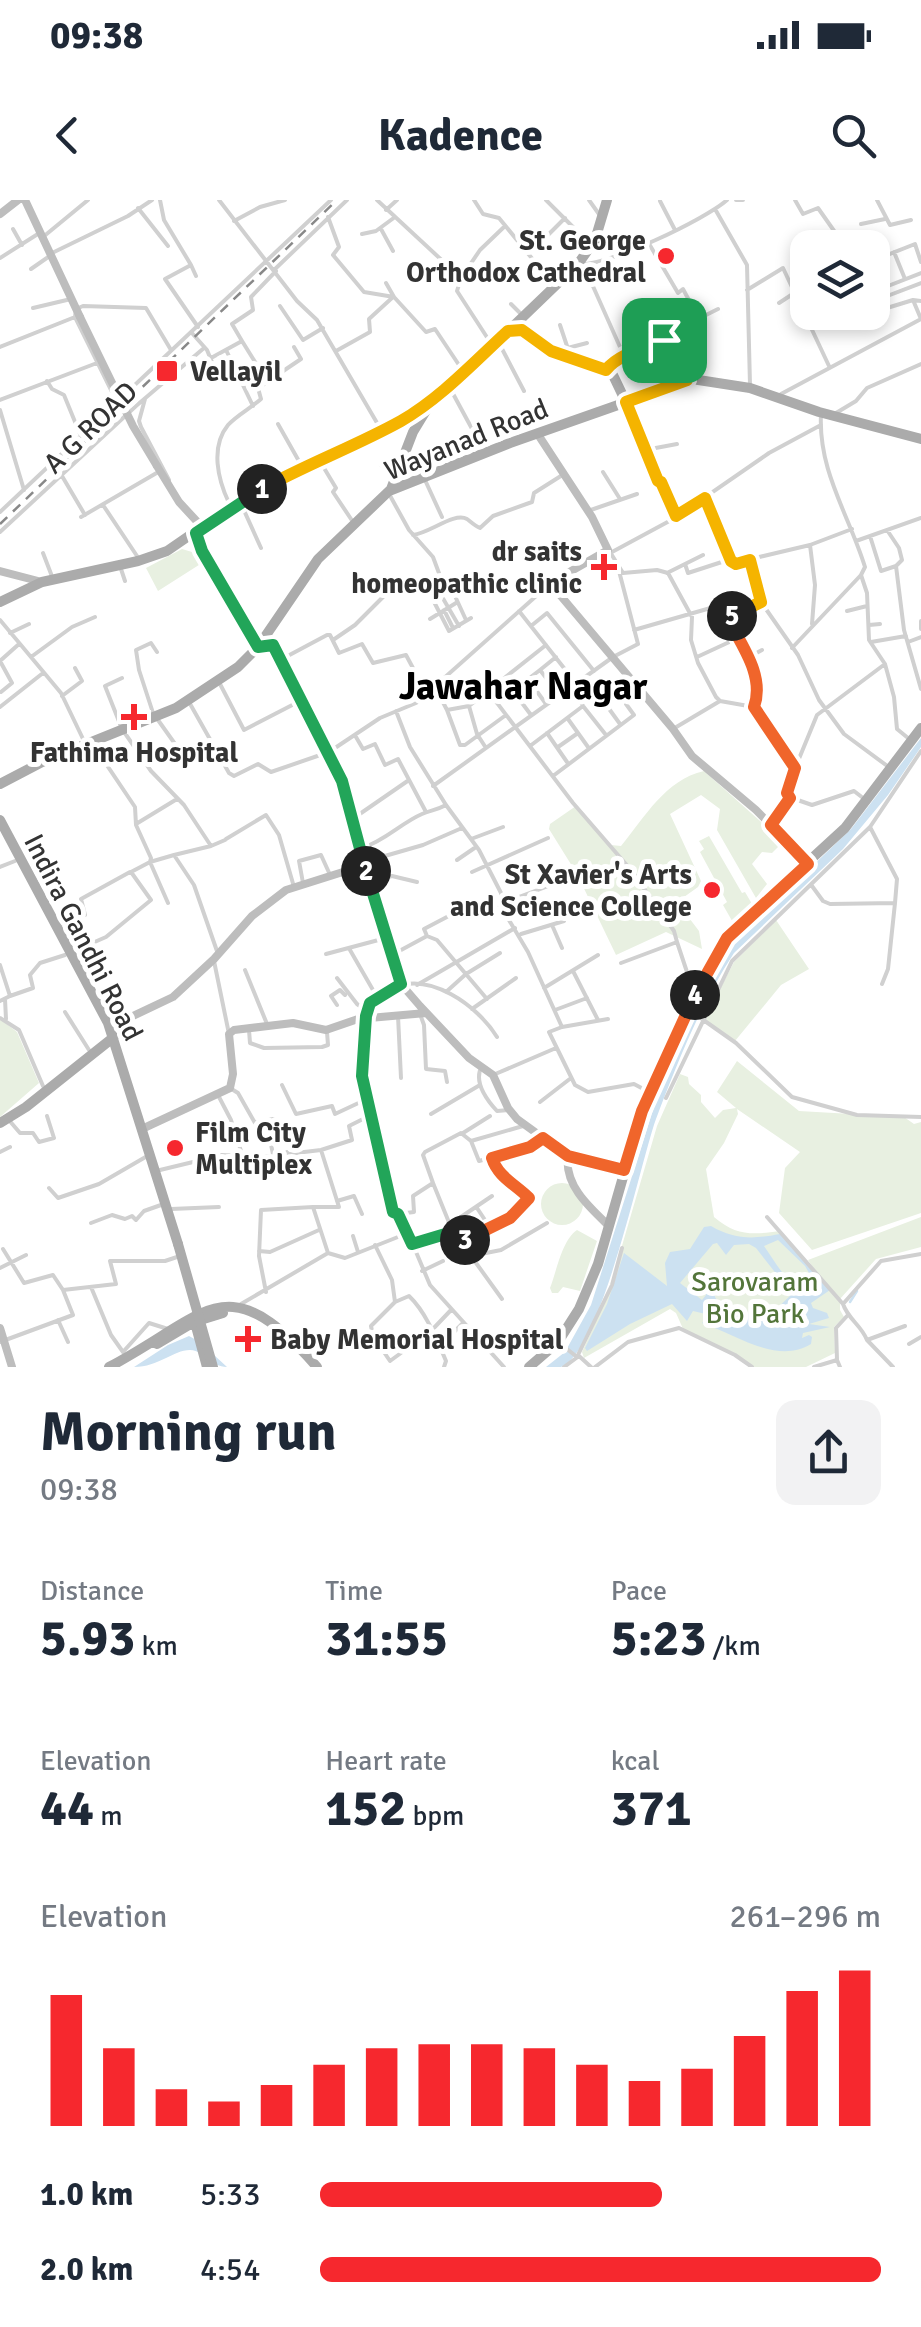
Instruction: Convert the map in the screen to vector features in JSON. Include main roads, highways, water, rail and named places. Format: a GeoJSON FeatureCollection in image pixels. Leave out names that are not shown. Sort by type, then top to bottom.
{"type":"FeatureCollection","features":[{"type":"Feature","properties":{"kind":"main road"},"geometry":{"type":"LineString","coordinates":[[0,214],[22,200],[133,426],[198,528],[202,551],[258,647],[273,645]]}},
{"type":"Feature","properties":{"kind":"main road"},"geometry":{"type":"LineString","coordinates":[[0,602],[47,581],[166,551],[236,504],[319,458],[400,421],[435,398],[581,265],[608,200]]}},
{"type":"Feature","properties":{"kind":"main road"},"geometry":{"type":"LineString","coordinates":[[525,316],[536,340]]}},
{"type":"Feature","properties":{"kind":"main road"},"geometry":{"type":"LineString","coordinates":[[510,330],[524,325],[536,340],[606,370],[616,379],[625,401]]}},
{"type":"Feature","properties":{"kind":"main road","name":"Wayanad Road"},"geometry":{"type":"LineString","coordinates":[[1,781],[155,716],[238,668],[258,647],[318,559],[396,483],[687,380],[750,388],[825,418],[921,439]]}},
{"type":"Feature","properties":{"kind":"main road"},"geometry":{"type":"LineString","coordinates":[[396,483],[413,432],[435,398]]}},
{"type":"Feature","properties":{"kind":"main road"},"geometry":{"type":"LineString","coordinates":[[400,421],[413,432]]}},
{"type":"Feature","properties":{"kind":"main road"},"geometry":{"type":"LineString","coordinates":[[536,433],[610,552],[552,582],[692,756],[810,865]]}},
{"type":"Feature","properties":{"kind":"main road"},"geometry":{"type":"LineString","coordinates":[[0,571],[47,581]]}},
{"type":"Feature","properties":{"kind":"main road"},"geometry":{"type":"LineString","coordinates":[[244,624],[268,631],[342,781],[401,984],[423,1014],[493,1075],[509,1110],[527,1125],[568,1156],[627,1171]]}},
{"type":"Feature","properties":{"kind":"main road"},"geometry":{"type":"LineString","coordinates":[[529,1367],[558,1342],[574,1318],[593,1276],[652,1093],[700,984],[727,938],[810,865],[845,828],[918,734]]}},
{"type":"Feature","properties":{"kind":"main road"},"geometry":{"type":"LineString","coordinates":[[652,1093],[688,1014],[732,938],[876,796],[918,734]]}},
{"type":"Feature","properties":{"kind":"main road","name":"Indira Gandhi Road"},"geometry":{"type":"LineString","coordinates":[[0,820],[23,874],[106,1024],[144,1128],[211,1362]]}},
{"type":"Feature","properties":{"kind":"main road","name":"Indira Gandhi Road"},"geometry":{"type":"LineString","coordinates":[[0,832],[67,954]]}},
{"type":"Feature","properties":{"kind":"main road"},"geometry":{"type":"LineString","coordinates":[[3,1120],[88,1052],[103,1036],[106,1024],[116,1024],[173,996],[216,957],[252,916],[298,885],[365,864]]}},
{"type":"Feature","properties":{"kind":"main road"},"geometry":{"type":"LineString","coordinates":[[144,1128],[230,1088],[233,1074],[229,1034],[267,1024],[294,1022],[326,1030],[367,1014],[423,1014]]}},
{"type":"Feature","properties":{"kind":"main road"},"geometry":{"type":"LineString","coordinates":[[3,1120],[111,1038]]}},
{"type":"Feature","properties":{"kind":"main road","name":"Indira Gandhi Road"},"geometry":{"type":"LineString","coordinates":[[111,1038],[154,1162]]}},
{"type":"Feature","properties":{"kind":"main road"},"geometry":{"type":"LineString","coordinates":[[88,1052],[106,1047],[116,1058]]}},
{"type":"Feature","properties":{"kind":"main road"},"geometry":{"type":"LineString","coordinates":[[568,1156],[567,1169],[574,1185],[609,1226]]}},
{"type":"Feature","properties":{"kind":"main road"},"geometry":{"type":"LineString","coordinates":[[154,1162],[211,1362]]}},
{"type":"Feature","properties":{"kind":"main road"},"geometry":{"type":"LineString","coordinates":[[539,1367],[564,1347],[591,1296],[627,1171]]}},
{"type":"Feature","properties":{"kind":"main road"},"geometry":{"type":"LineString","coordinates":[[167,1207],[177,1256],[200,1314],[198,1337],[211,1362]]}},
{"type":"Feature","properties":{"kind":"main road"},"geometry":{"type":"LineString","coordinates":[[117,1367],[181,1331],[200,1314],[235,1309]]}},
{"type":"Feature","properties":{"kind":"main road"},"geometry":{"type":"LineString","coordinates":[[109,1367],[200,1314],[235,1309],[253,1314],[286,1337],[315,1367]]}},
{"type":"Feature","properties":{"kind":"main road"},"geometry":{"type":"LineString","coordinates":[[0,1328],[12,1367]]}},
{"type":"Feature","properties":{"kind":"main road"},"geometry":{"type":"LineString","coordinates":[[181,1331],[198,1337]]}},
{"type":"Feature","properties":{"kind":"water"},"geometry":{"type":"Polygon","coordinates":[[[921,738],[921,747],[888,795],[843,849],[734,953],[722,972],[690,1034],[656,1119],[618,1254],[591,1328],[576,1354],[561,1367],[546,1367],[565,1352],[591,1305],[662,1082],[717,964],[743,932],[851,829],[921,738]]]}},
{"type":"Feature","properties":{"kind":"water"},"geometry":{"type":"Polygon","coordinates":[[[704,1227],[745,1237],[780,1234],[830,1290],[811,1303],[829,1318],[809,1324],[830,1327],[803,1333],[802,1338],[812,1337],[811,1344],[798,1350],[770,1349],[702,1323],[710,1315],[693,1311],[687,1321],[672,1304],[587,1351],[624,1253],[667,1286],[665,1263],[670,1252],[690,1249],[704,1227]],[[778,1240],[764,1246],[783,1274],[809,1292],[817,1287],[805,1266],[778,1240]],[[717,1243],[680,1283],[702,1300],[712,1272],[716,1274],[715,1297],[720,1305],[759,1318],[769,1316],[792,1294],[756,1248],[749,1244],[734,1245],[726,1255],[717,1243]]]}},
{"type":"Feature","properties":{"kind":"water"},"geometry":{"type":"Polygon","coordinates":[[[189,1336],[227,1367],[190,1350],[134,1367],[168,1345],[189,1336]]]}},
{"type":"Feature","properties":{"kind":"waterway"},"geometry":{"type":"LineString","coordinates":[[850,1302],[857,1291]]}},
{"type":"Feature","properties":{"kind":"railway"},"geometry":{"type":"LineString","coordinates":[[0,524],[337,200]]}},
{"type":"Feature","properties":{"kind":"place","name":"St. George Orthodox Cathedral"},"geometry":{"type":"Point","coordinates":[666,256]}},
{"type":"Feature","properties":{"kind":"place","name":"Vellayil"},"geometry":{"type":"Point","coordinates":[167,371]}},
{"type":"Feature","properties":{"kind":"place","name":"dr saits homeopathic clinic"},"geometry":{"type":"Point","coordinates":[604,567]}},
{"type":"Feature","properties":{"kind":"place","name":"Fathima Hospital"},"geometry":{"type":"Point","coordinates":[134,717]}},
{"type":"Feature","properties":{"kind":"place","name":"St Xavier's Arts and Science College"},"geometry":{"type":"Point","coordinates":[712,890]}},
{"type":"Feature","properties":{"kind":"place","name":"Film City Multiplex"},"geometry":{"type":"Point","coordinates":[175,1148]}},
{"type":"Feature","properties":{"kind":"place","name":"Baby Memorial Hospital"},"geometry":{"type":"Point","coordinates":[248,1339]}},
{"type":"Feature","properties":{"kind":"district","name":"Jawahar Nagar"},"geometry":{"type":"Point","coordinates":[523,686]}},
{"type":"Feature","properties":{"kind":"park label","name":"Sarovaram Bio Park"},"geometry":{"type":"Point","coordinates":[755,1297]}}]}
